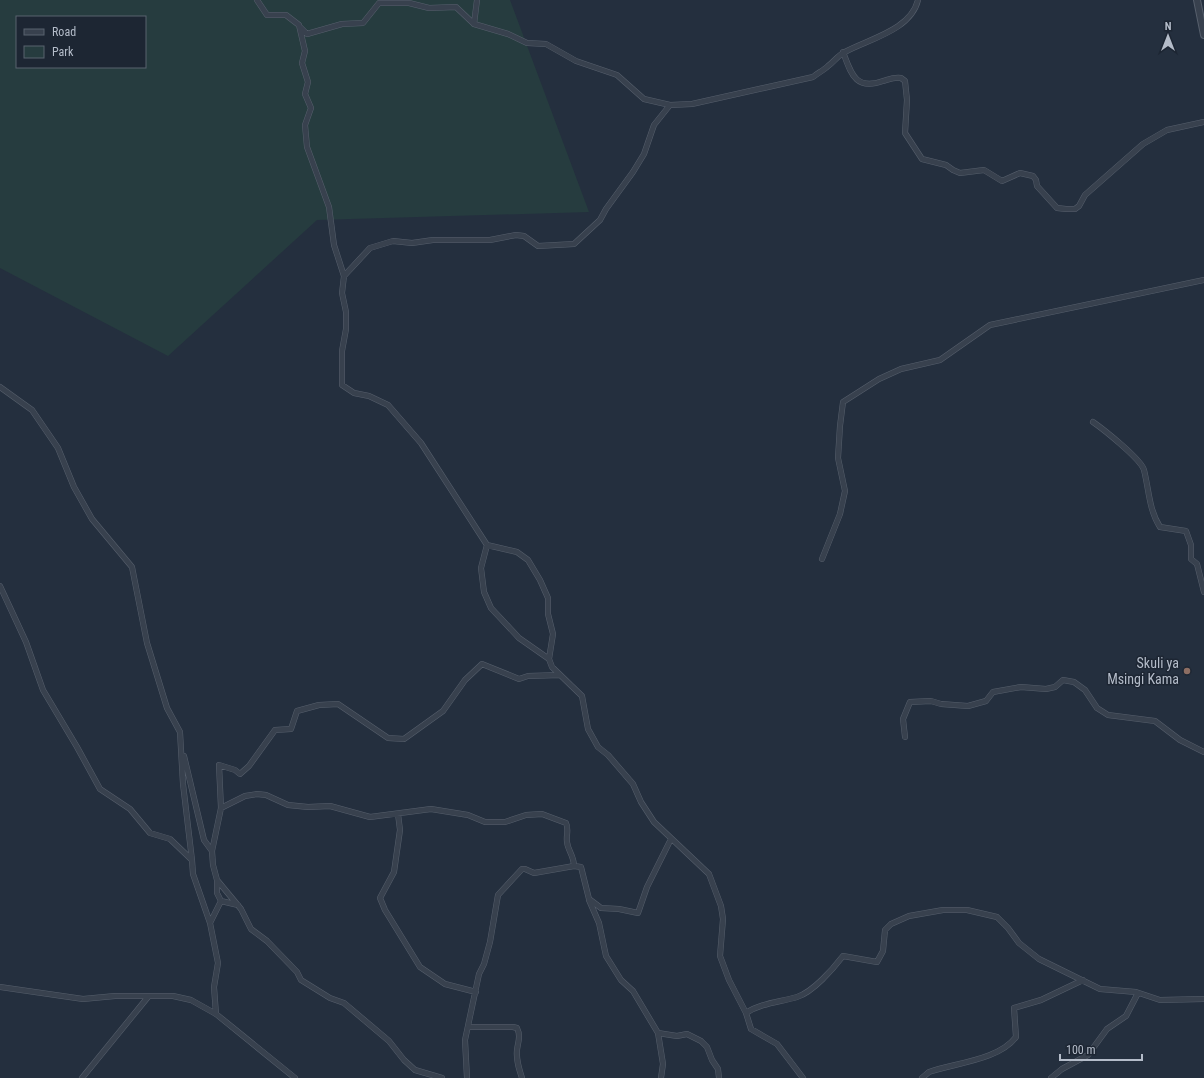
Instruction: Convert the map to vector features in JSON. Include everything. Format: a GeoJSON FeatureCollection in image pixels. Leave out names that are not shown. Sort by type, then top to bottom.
{"type":"FeatureCollection","features":[{"type":"Feature","properties":{"kind":"street"},"geometry":{"type":"LineString","coordinates":[[257,0],[268,16],[286,15],[307,34],[342,24],[363,23],[379,3],[409,3],[429,8],[456,6],[474,24],[508,34],[527,43],[546,44],[576,60],[616,75],[644,99],[670,105],[692,104],[813,77],[828,67],[843,52],[867,42],[907,20],[916,8],[918,0]]}},
{"type":"Feature","properties":{"kind":"street"},"geometry":{"type":"LineString","coordinates":[[474,24],[477,0]]}},
{"type":"Feature","properties":{"kind":"street"},"geometry":{"type":"LineString","coordinates":[[1197,0],[1204,34]]}},
{"type":"Feature","properties":{"kind":"street"},"geometry":{"type":"LineString","coordinates":[[299,26],[305,51],[302,63],[308,82],[305,94],[311,108],[305,126],[307,147],[329,207],[334,245],[344,276],[342,293],[346,312],[346,329],[342,350],[342,385],[354,393],[369,396],[388,405],[420,443],[487,545],[517,552],[528,560],[540,580],[548,598],[548,614],[553,634],[549,659],[552,667],[582,696],[588,729],[598,747],[608,755],[634,784],[641,802],[654,822],[709,874],[721,906],[723,919],[720,956],[729,980],[746,1013],[751,1029],[777,1044],[803,1078]]}},
{"type":"Feature","properties":{"kind":"street"},"geometry":{"type":"LineString","coordinates":[[843,52],[853,77],[860,82],[868,84],[882,82],[892,77],[901,78],[905,81],[908,112],[905,125],[906,133],[922,159],[946,165],[960,173],[984,170],[1002,181],[1020,173],[1033,176],[1036,180],[1037,186],[1057,208],[1075,209],[1079,206],[1085,195],[1143,144],[1168,130],[1204,122]]}},
{"type":"Feature","properties":{"kind":"street"},"geometry":{"type":"LineString","coordinates":[[344,276],[370,248],[393,241],[412,243],[434,240],[490,240],[516,235],[524,236],[538,246],[574,244],[600,220],[606,209],[634,172],[644,154],[654,126],[670,105]]}},
{"type":"Feature","properties":{"kind":"street"},"geometry":{"type":"LineString","coordinates":[[822,560],[840,514],[845,492],[838,458],[840,426],[844,402],[879,379],[901,369],[940,360],[990,326],[1204,280]]}},
{"type":"Feature","properties":{"kind":"street"},"geometry":{"type":"LineString","coordinates":[[0,387],[32,410],[58,448],[74,487],[92,519],[132,567],[147,643],[167,708],[180,732],[183,784],[193,874],[210,923],[218,962],[214,987],[216,1014]]}},
{"type":"Feature","properties":{"kind":"street"},"geometry":{"type":"LineString","coordinates":[[1092,422],[1134,456],[1144,469],[1152,511],[1160,527],[1186,531],[1191,545],[1191,559],[1197,564],[1204,592]]}},
{"type":"Feature","properties":{"kind":"street"},"geometry":{"type":"LineString","coordinates":[[487,545],[481,568],[484,592],[491,608],[519,638],[549,659]]}},
{"type":"Feature","properties":{"kind":"street"},"geometry":{"type":"LineString","coordinates":[[0,586],[26,642],[43,690],[100,789],[130,809],[150,833],[170,839],[192,860]]}},
{"type":"Feature","properties":{"kind":"street"},"geometry":{"type":"LineString","coordinates":[[442,1078],[415,1070],[404,1060],[389,1041],[348,1006],[301,980],[297,972],[267,940],[251,929],[238,905],[218,880],[213,865],[212,851],[221,808],[219,766],[235,770],[240,774],[249,766],[275,730],[292,729],[297,711],[319,705],[338,704],[388,738],[404,739],[443,710],[465,680],[482,664],[518,679],[528,676],[560,675]]}},
{"type":"Feature","properties":{"kind":"street"},"geometry":{"type":"LineString","coordinates":[[906,737],[904,719],[910,702],[931,701],[942,704],[968,706],[986,701],[993,692],[1020,687],[1052,688],[1063,680],[1067,680],[1079,684],[1097,708],[1108,715],[1155,721],[1180,740],[1204,752]]}},
{"type":"Feature","properties":{"kind":"street"},"geometry":{"type":"LineString","coordinates":[[182,750],[204,840],[212,851]]}},
{"type":"Feature","properties":{"kind":"street"},"geometry":{"type":"LineString","coordinates":[[221,808],[245,796],[257,794],[266,795],[288,805],[308,807],[330,806],[370,817],[432,809],[468,815],[485,822],[492,823],[505,822],[526,815],[542,814],[566,823],[568,826],[566,841],[574,858],[574,866]]}},
{"type":"Feature","properties":{"kind":"street"},"geometry":{"type":"LineString","coordinates":[[398,814],[400,830],[394,872],[380,898],[385,910],[420,967],[445,984],[476,992]]}},
{"type":"Feature","properties":{"kind":"street"},"geometry":{"type":"LineString","coordinates":[[589,899],[601,908],[619,908],[638,913],[647,887],[671,839]]}},
{"type":"Feature","properties":{"kind":"street"},"geometry":{"type":"LineString","coordinates":[[467,1078],[465,1040],[469,1027],[479,974],[484,964],[490,942],[498,895],[522,869],[534,873],[581,866],[589,899],[599,924],[606,956],[621,980],[633,991],[658,1033],[662,1064],[661,1078]]}},
{"type":"Feature","properties":{"kind":"street"},"geometry":{"type":"LineString","coordinates":[[218,880],[217,892],[221,901]]}},
{"type":"Feature","properties":{"kind":"street"},"geometry":{"type":"LineString","coordinates":[[210,923],[221,901]]}},
{"type":"Feature","properties":{"kind":"street"},"geometry":{"type":"LineString","coordinates":[[221,901],[238,905]]}},
{"type":"Feature","properties":{"kind":"street"},"geometry":{"type":"LineString","coordinates":[[746,1013],[752,1009],[778,1000],[797,997],[833,969],[843,956],[877,962],[883,951],[885,930],[891,924],[909,916],[943,910],[967,910],[997,917],[1008,928],[1019,943],[1039,959],[1100,989],[1138,993],[1160,1000],[1204,999]]}},
{"type":"Feature","properties":{"kind":"street"},"geometry":{"type":"LineString","coordinates":[[922,1078],[929,1072],[982,1058],[1006,1047],[1016,1037],[1014,1008],[1041,1000],[1083,980]]}},
{"type":"Feature","properties":{"kind":"street"},"geometry":{"type":"LineString","coordinates":[[0,987],[83,999],[115,996],[173,996],[191,1000],[216,1014],[295,1078]]}},
{"type":"Feature","properties":{"kind":"street"},"geometry":{"type":"LineString","coordinates":[[1051,1078],[1062,1069],[1088,1055],[1107,1030],[1126,1016],[1138,993]]}},
{"type":"Feature","properties":{"kind":"street"},"geometry":{"type":"LineString","coordinates":[[82,1078],[148,997]]}},
{"type":"Feature","properties":{"kind":"street"},"geometry":{"type":"LineString","coordinates":[[469,1027],[517,1028],[519,1039],[517,1051],[518,1066],[522,1078]]}},
{"type":"Feature","properties":{"kind":"street"},"geometry":{"type":"LineString","coordinates":[[658,1033],[677,1036],[687,1034],[701,1041],[707,1047],[712,1060],[718,1069],[719,1078]]}},
{"type":"Feature","properties":{"kind":"green space"},"geometry":{"type":"Polygon","coordinates":[[[0,0],[510,0],[589,212],[317,220],[168,356],[0,268],[0,0]]]}},
{"type":"Feature","properties":{"kind":"place","name":"Skuli ya Msingi Kama"},"geometry":{"type":"Point","coordinates":[1187,671]}}]}
